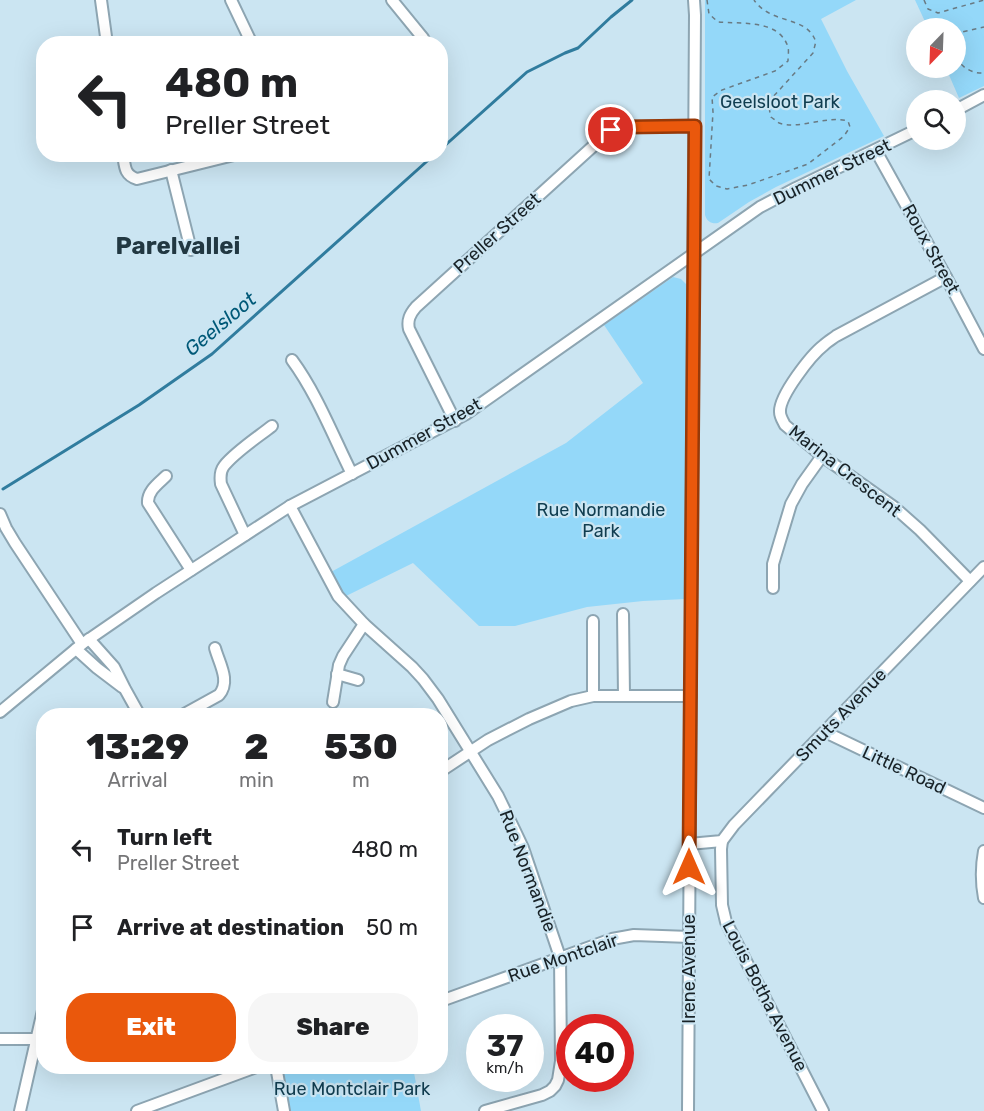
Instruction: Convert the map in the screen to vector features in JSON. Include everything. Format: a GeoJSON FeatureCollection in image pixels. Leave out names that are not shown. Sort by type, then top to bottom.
{"type":"FeatureCollection","features":[{"type":"Feature","properties":{"kind":"street"},"geometry":{"type":"LineString","coordinates":[[101,0],[106,36]]}},
{"type":"Feature","properties":{"kind":"street"},"geometry":{"type":"LineString","coordinates":[[231,0],[248,36]]}},
{"type":"Feature","properties":{"kind":"street"},"geometry":{"type":"LineString","coordinates":[[392,0],[421,36]]}},
{"type":"Feature","properties":{"kind":"street","name":"Irene Avenue"},"geometry":{"type":"LineString","coordinates":[[688,1111],[696,15],[694,0]]}},
{"type":"Feature","properties":{"kind":"street"},"geometry":{"type":"LineString","coordinates":[[966,105],[984,95]]}},
{"type":"Feature","properties":{"kind":"street","name":"Preller Street"},"geometry":{"type":"LineString","coordinates":[[454,421],[409,329],[409,317],[416,307],[611,130],[626,127],[695,126]]}},
{"type":"Feature","properties":{"kind":"street","name":"Dummer Street"},"geometry":{"type":"LineString","coordinates":[[0,712],[82,644],[290,506],[454,421],[760,207],[906,135]]}},
{"type":"Feature","properties":{"kind":"street","name":"Roux Street"},"geometry":{"type":"LineString","coordinates":[[876,151],[984,349]]}},
{"type":"Feature","properties":{"kind":"street"},"geometry":{"type":"LineString","coordinates":[[124,162],[129,175],[136,179],[204,162]]}},
{"type":"Feature","properties":{"kind":"street"},"geometry":{"type":"LineString","coordinates":[[171,170],[191,250]]}},
{"type":"Feature","properties":{"kind":"street","name":"Marina Crescent"},"geometry":{"type":"LineString","coordinates":[[946,277],[830,340],[817,351],[794,381],[782,402],[780,411],[785,425],[822,456],[894,507],[970,581]]}},
{"type":"Feature","properties":{"kind":"street"},"geometry":{"type":"LineString","coordinates":[[292,360],[301,372],[352,474]]}},
{"type":"Feature","properties":{"kind":"street"},"geometry":{"type":"LineString","coordinates":[[245,535],[225,494],[220,476],[225,465],[272,426]]}},
{"type":"Feature","properties":{"kind":"street"},"geometry":{"type":"LineString","coordinates":[[773,588],[773,564],[791,504],[822,456]]}},
{"type":"Feature","properties":{"kind":"street"},"geometry":{"type":"LineString","coordinates":[[166,476],[150,493],[148,503],[191,570]]}},
{"type":"Feature","properties":{"kind":"street","name":"Rue Normandie"},"geometry":{"type":"LineString","coordinates":[[290,506],[338,596],[364,624],[423,679],[443,708]]}},
{"type":"Feature","properties":{"kind":"street"},"geometry":{"type":"LineString","coordinates":[[0,514],[15,543],[97,668],[125,689]]}},
{"type":"Feature","properties":{"kind":"street","name":"Smuts Avenue"},"geometry":{"type":"LineString","coordinates":[[723,841],[734,825],[984,567]]}},
{"type":"Feature","properties":{"kind":"street"},"geometry":{"type":"LineString","coordinates":[[623,614],[624,696]]}},
{"type":"Feature","properties":{"kind":"street"},"geometry":{"type":"LineString","coordinates":[[592,696],[593,621]]}},
{"type":"Feature","properties":{"kind":"street"},"geometry":{"type":"LineString","coordinates":[[333,702],[337,674],[344,656],[364,624]]}},
{"type":"Feature","properties":{"kind":"street"},"geometry":{"type":"LineString","coordinates":[[82,644],[114,667],[136,708]]}},
{"type":"Feature","properties":{"kind":"street"},"geometry":{"type":"LineString","coordinates":[[195,708],[223,691],[225,681],[214,648]]}},
{"type":"Feature","properties":{"kind":"street"},"geometry":{"type":"LineString","coordinates":[[337,674],[358,680]]}},
{"type":"Feature","properties":{"kind":"street"},"geometry":{"type":"LineString","coordinates":[[448,766],[488,740],[571,700],[592,696],[691,696]]}},
{"type":"Feature","properties":{"kind":"street","name":"Rue Normandie"},"geometry":{"type":"LineString","coordinates":[[448,716],[498,796],[511,822],[523,848],[560,957],[561,1061],[558,1080],[550,1091],[542,1095],[485,1111]]}},
{"type":"Feature","properties":{"kind":"street","name":"Little Road"},"geometry":{"type":"LineString","coordinates":[[825,732],[984,807]]}},
{"type":"Feature","properties":{"kind":"street"},"geometry":{"type":"LineString","coordinates":[[689,844],[723,841]]}},
{"type":"Feature","properties":{"kind":"street","name":"Louis Botha Avenue"},"geometry":{"type":"LineString","coordinates":[[723,841],[721,849],[722,905],[726,922],[823,1111]]}},
{"type":"Feature","properties":{"kind":"street"},"geometry":{"type":"LineString","coordinates":[[984,851],[982,861],[984,898]]}},
{"type":"Feature","properties":{"kind":"street","name":"Rue Montclair"},"geometry":{"type":"LineString","coordinates":[[448,997],[599,943],[622,937],[634,935],[690,937]]}},
{"type":"Feature","properties":{"kind":"street"},"geometry":{"type":"LineString","coordinates":[[0,1039],[36,1039],[20,1111]]}},
{"type":"Feature","properties":{"kind":"street"},"geometry":{"type":"LineString","coordinates":[[137,1111],[162,1107],[240,1074]]}},
{"type":"Feature","properties":{"kind":"street"},"geometry":{"type":"LineString","coordinates":[[277,1074],[284,1111]]}},
{"type":"Feature","properties":{"kind":"path"},"geometry":{"type":"LineString","coordinates":[[707,0],[709,14],[718,22],[762,25],[773,29],[782,36],[789,48],[788,61],[775,71],[722,90],[712,97],[709,178],[716,186],[727,189],[748,185],[808,164],[844,136],[850,127],[848,122],[839,119],[792,125],[780,123],[771,117],[769,108],[772,98],[813,53],[816,41],[811,32],[768,14],[754,0]]}},
{"type":"Feature","properties":{"kind":"path"},"geometry":{"type":"LineString","coordinates":[[924,0],[928,9],[938,13],[984,0]]}},
{"type":"Feature","properties":{"kind":"path"},"geometry":{"type":"LineString","coordinates":[[966,31],[984,27]]}},
{"type":"Feature","properties":{"kind":"path"},"geometry":{"type":"LineString","coordinates":[[966,68],[979,74],[984,73]]}},
{"type":"Feature","properties":{"kind":"green space","name":"Geelsloot Park"},"geometry":{"type":"Polygon","coordinates":[[[705,0],[856,0],[821,19],[884,136],[776,187],[718,223],[708,221],[705,215],[705,0]]]}},
{"type":"Feature","properties":{"kind":"green space"},"geometry":{"type":"Polygon","coordinates":[[[915,0],[984,0],[984,86],[966,95],[966,90],[956,90],[950,78],[966,78],[966,18],[923,18],[915,0]]]}},
{"type":"Feature","properties":{"kind":"green space","name":"Rue Normandie Park"},"geometry":{"type":"Polygon","coordinates":[[[673,277],[681,279],[687,285],[686,599],[587,607],[515,626],[479,626],[413,563],[344,597],[331,572],[566,443],[643,383],[604,325],[673,277]]]}},
{"type":"Feature","properties":{"kind":"green space","name":"Rue Montclair Park"},"geometry":{"type":"Polygon","coordinates":[[[283,1074],[414,1074],[421,1111],[289,1111],[283,1074]]]}},
{"type":"Feature","properties":{"kind":"waterway","name":"Geelsloot"},"geometry":{"type":"LineString","coordinates":[[448,143],[527,72],[578,48],[632,0]]}},
{"type":"Feature","properties":{"kind":"waterway","name":"Geelsloot"},"geometry":{"type":"LineString","coordinates":[[3,489],[139,405],[212,354],[426,162]]}},
{"type":"Feature","properties":{"kind":"district","name":"Parelvallei"},"geometry":{"type":"Point","coordinates":[178,246]}},
{"type":"Feature","properties":{"kind":"route"},"geometry":{"type":"LineString","coordinates":[[611,130],[619,127],[695,126],[689,867]]}}]}
